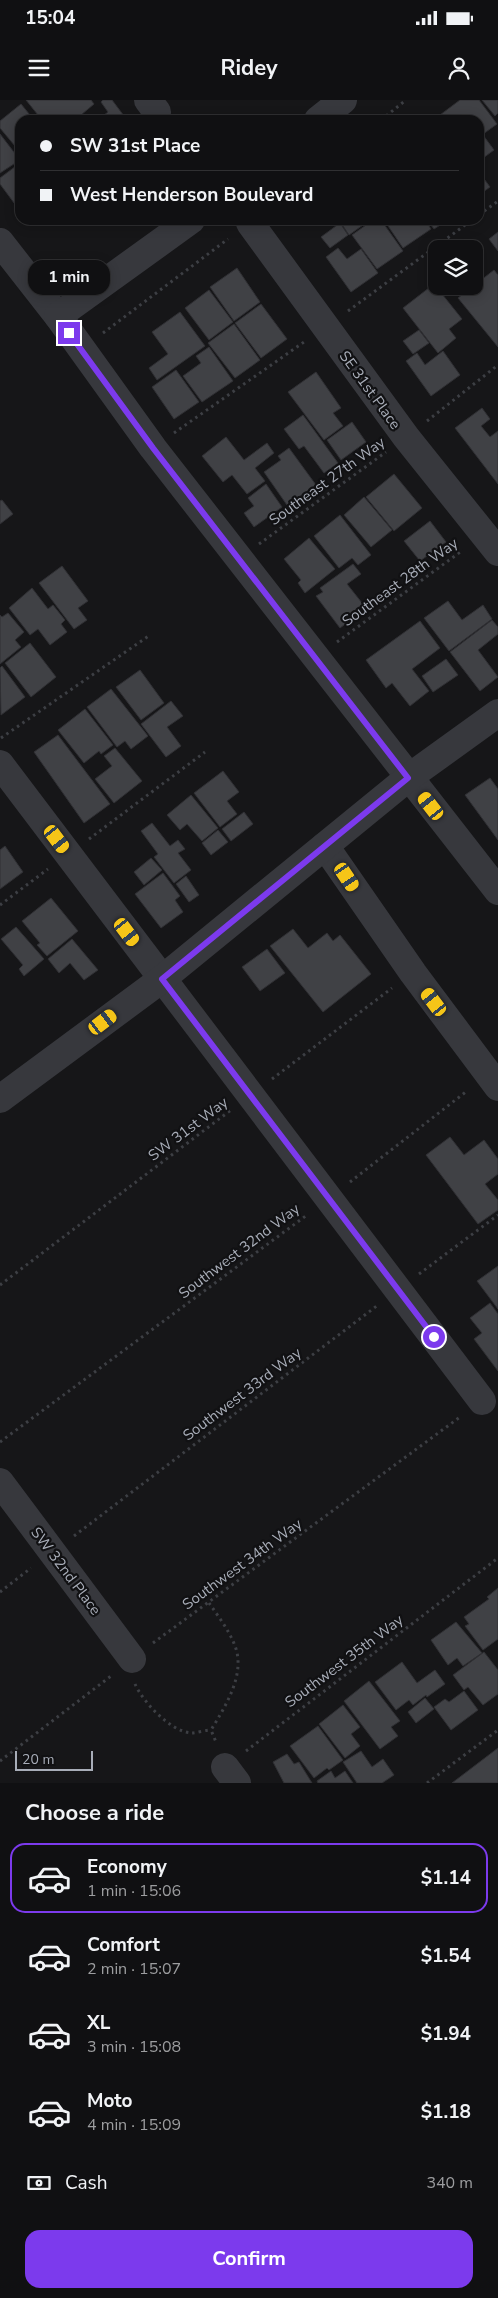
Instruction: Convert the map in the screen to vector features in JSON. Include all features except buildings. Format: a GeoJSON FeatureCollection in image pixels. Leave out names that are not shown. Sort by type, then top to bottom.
{"type":"FeatureCollection","features":[{"type":"Feature","properties":{"kind":"street"},"geometry":{"type":"LineString","coordinates":[[324,115],[343,100]]}},
{"type":"Feature","properties":{"kind":"street"},"geometry":{"type":"LineString","coordinates":[[58,316],[184,225]]}},
{"type":"Feature","properties":{"kind":"street","name":"SE 31st Place"},"geometry":{"type":"LineString","coordinates":[[251,225],[406,438],[491,543]]}},
{"type":"Feature","properties":{"kind":"street"},"geometry":{"type":"LineString","coordinates":[[0,242],[58,316],[80,350],[239,559],[498,892]]}},
{"type":"Feature","properties":{"kind":"street"},"geometry":{"type":"LineString","coordinates":[[0,1099],[162,979],[408,778],[498,713]]}},
{"type":"Feature","properties":{"kind":"street"},"geometry":{"type":"LineString","coordinates":[[0,764],[482,1401]]}},
{"type":"Feature","properties":{"kind":"street"},"geometry":{"type":"LineString","coordinates":[[325,846],[412,973],[493,1081]]}},
{"type":"Feature","properties":{"kind":"street","name":"SW 32nd Place"},"geometry":{"type":"LineString","coordinates":[[0,1482],[132,1659]]}},
{"type":"Feature","properties":{"kind":"path"},"geometry":{"type":"LineString","coordinates":[[387,115],[406,100]]}},
{"type":"Feature","properties":{"kind":"path"},"geometry":{"type":"LineString","coordinates":[[484,211],[498,201]]}},
{"type":"Feature","properties":{"kind":"path"},"geometry":{"type":"LineString","coordinates":[[80,350],[247,225]]}},
{"type":"Feature","properties":{"kind":"path","name":"Southeast 27th Way"},"geometry":{"type":"LineString","coordinates":[[239,559],[406,438],[498,365]]}},
{"type":"Feature","properties":{"kind":"path","name":"Southeast 28th Way"},"geometry":{"type":"LineString","coordinates":[[316,658],[491,543]]}},
{"type":"Feature","properties":{"kind":"path"},"geometry":{"type":"LineString","coordinates":[[0,738],[150,635]]}},
{"type":"Feature","properties":{"kind":"path"},"geometry":{"type":"LineString","coordinates":[[0,905],[205,752]]}},
{"type":"Feature","properties":{"kind":"path","name":"SW 31st Way"},"geometry":{"type":"LineString","coordinates":[[0,1285],[412,973]]}},
{"type":"Feature","properties":{"kind":"path","name":"Southwest 32nd Way"},"geometry":{"type":"LineString","coordinates":[[0,1442],[329,1198],[493,1081]]}},
{"type":"Feature","properties":{"kind":"path","name":"Southwest 33rd Way"},"geometry":{"type":"LineString","coordinates":[[0,1592],[498,1214]]}},
{"type":"Feature","properties":{"kind":"path","name":"Southwest 34th Way"},"geometry":{"type":"LineString","coordinates":[[0,1761],[132,1659],[482,1401]]}},
{"type":"Feature","properties":{"kind":"path","name":"Southwest 35th Way"},"geometry":{"type":"LineString","coordinates":[[231,1775],[498,1558]]}},
{"type":"Feature","properties":{"kind":"path"},"geometry":{"type":"LineString","coordinates":[[208,1603],[232,1638],[236,1649],[237,1674],[228,1702],[211,1730]]}},
{"type":"Feature","properties":{"kind":"path"},"geometry":{"type":"LineString","coordinates":[[132,1659],[136,1685],[148,1705],[172,1725],[191,1733],[211,1730]]}},
{"type":"Feature","properties":{"kind":"path"},"geometry":{"type":"LineString","coordinates":[[211,1730],[231,1775]]}},
{"type":"Feature","properties":{"kind":"path"},"geometry":{"type":"LineString","coordinates":[[427,1783],[498,1730]]}},
{"type":"Feature","properties":{"kind":"route"},"geometry":{"type":"LineString","coordinates":[[69,333],[153,448],[408,778],[162,979],[434,1337]]}}]}
